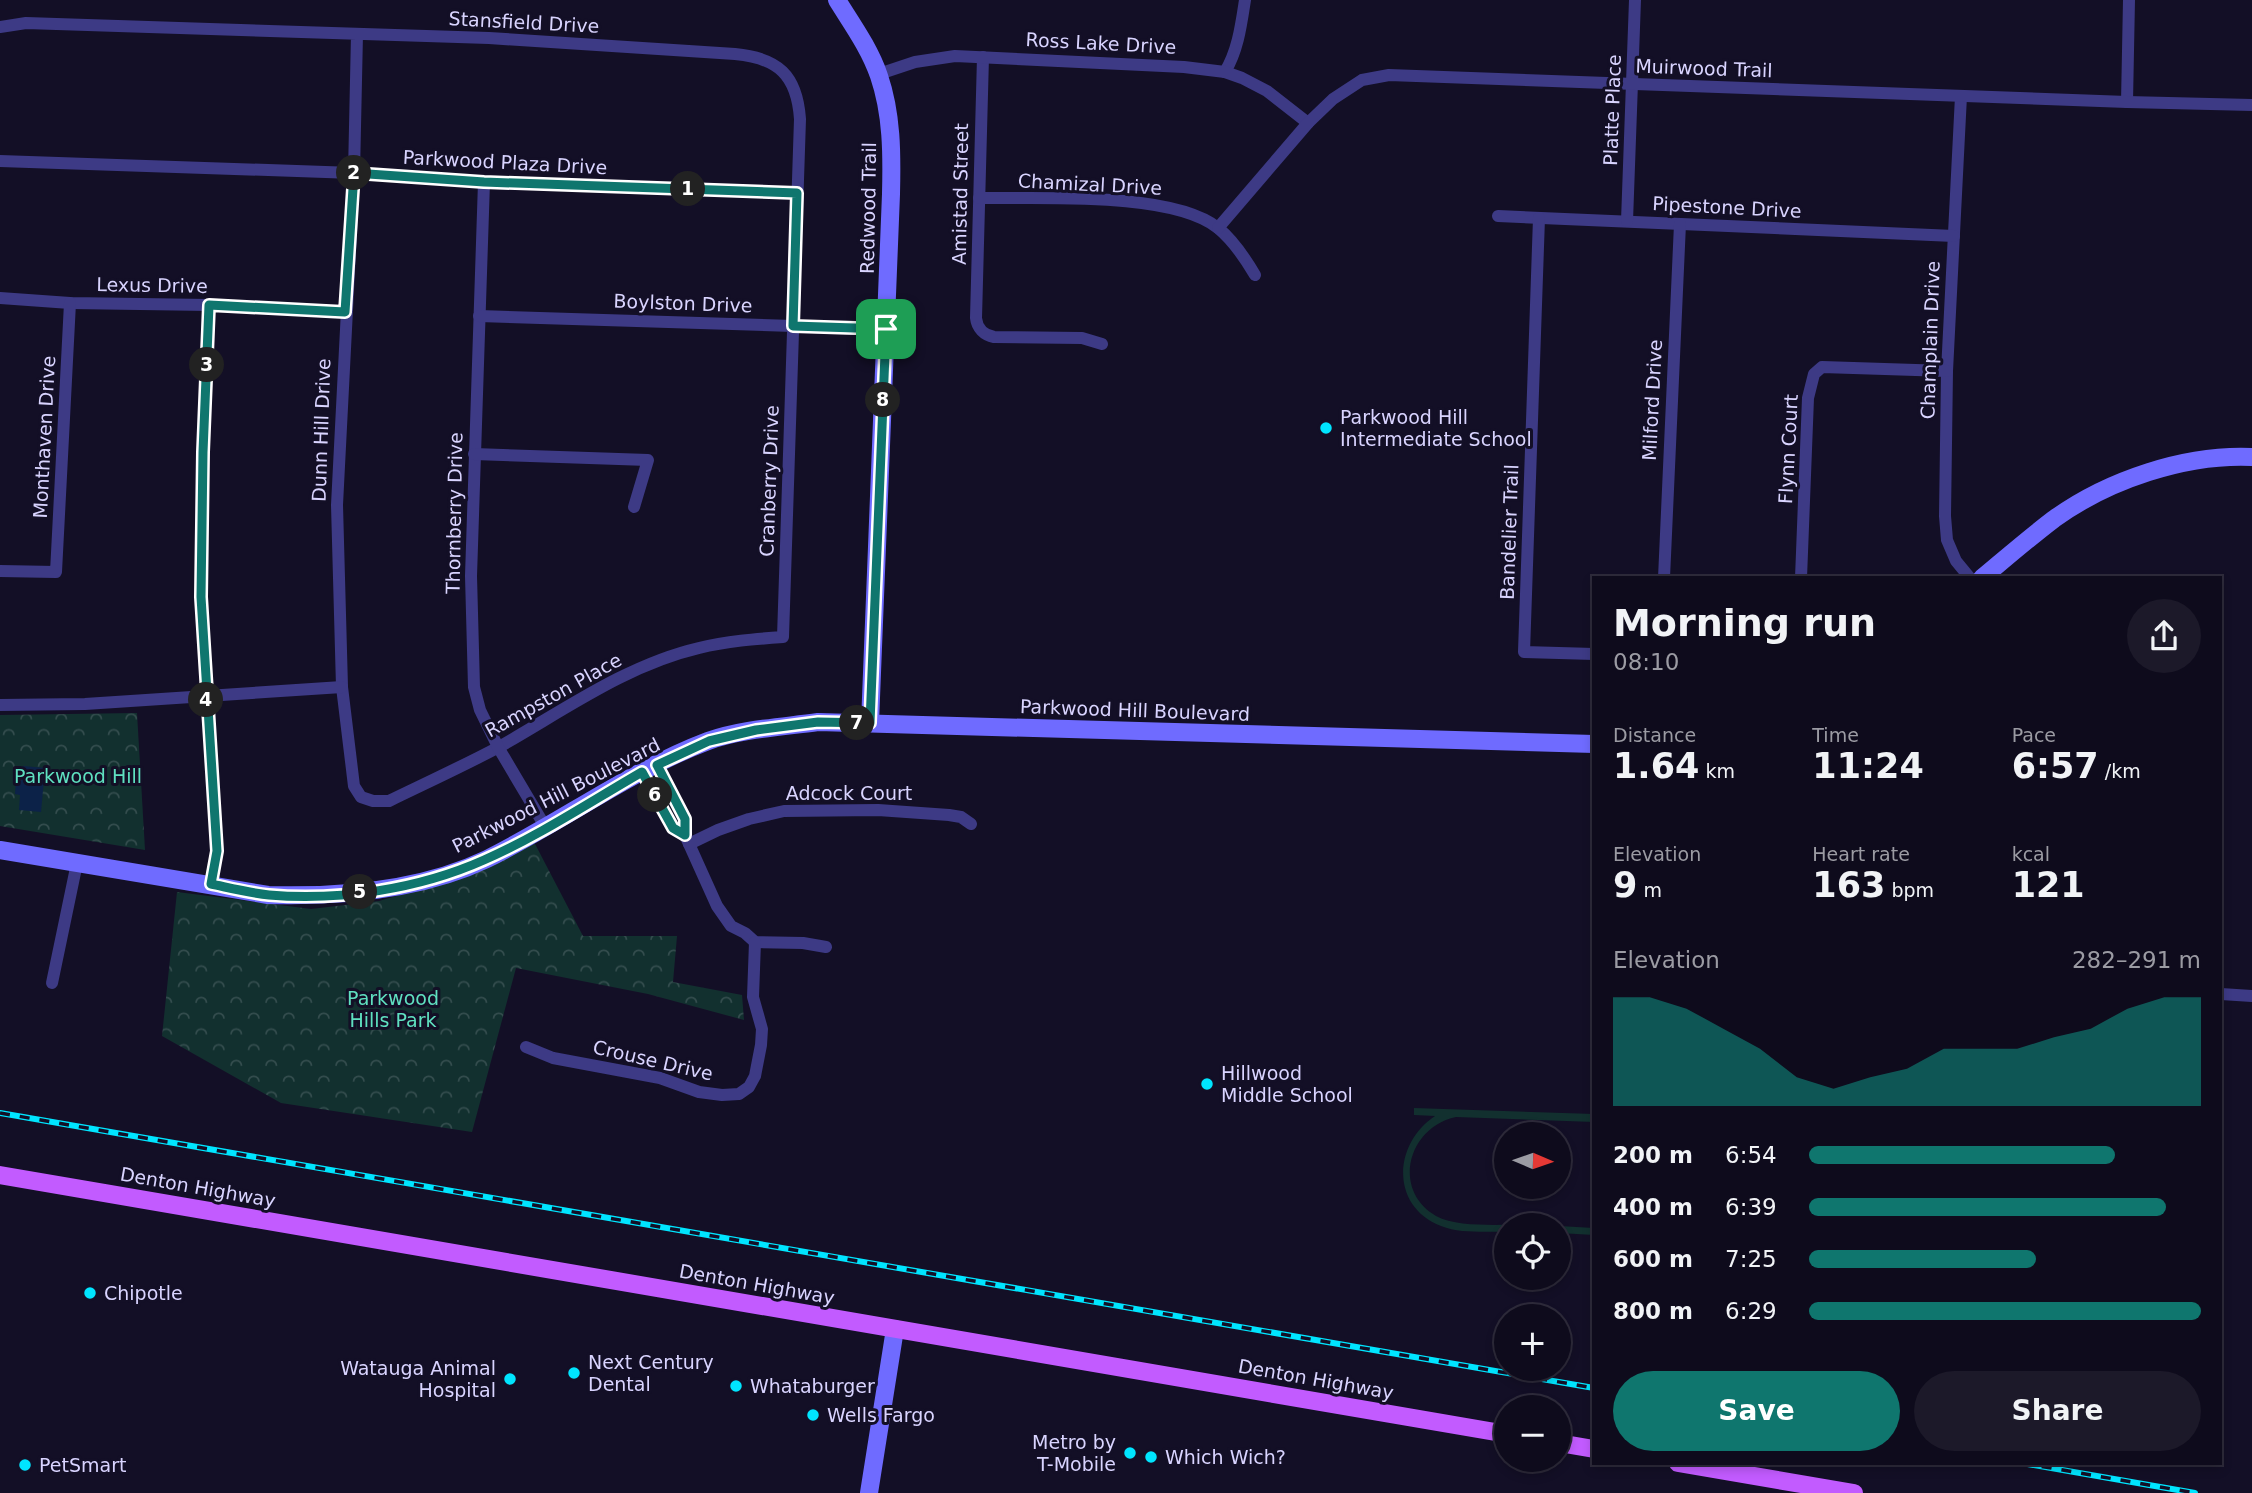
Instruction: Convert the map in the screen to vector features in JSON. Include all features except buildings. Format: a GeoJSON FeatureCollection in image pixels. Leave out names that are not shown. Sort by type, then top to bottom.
{"type":"FeatureCollection","features":[{"type":"Feature","properties":{"kind":"main road","name":"Denton Highway"},"geometry":{"type":"LineString","coordinates":[[0,1175],[1494,1432]]}},
{"type":"Feature","properties":{"kind":"main road"},"geometry":{"type":"LineString","coordinates":[[1571,1445],[1592,1449]]}},
{"type":"Feature","properties":{"kind":"main road"},"geometry":{"type":"LineString","coordinates":[[1690,1465],[1854,1493]]}},
{"type":"Feature","properties":{"kind":"street","name":"Redwood Trail"},"geometry":{"type":"LineString","coordinates":[[836,0],[879,74],[887,107],[892,160],[870,723]]}},
{"type":"Feature","properties":{"kind":"street"},"geometry":{"type":"LineString","coordinates":[[1225,72],[1238,41],[1245,0]]}},
{"type":"Feature","properties":{"kind":"street","name":"Platte Place"},"geometry":{"type":"LineString","coordinates":[[1627,222],[1635,0]]}},
{"type":"Feature","properties":{"kind":"street"},"geometry":{"type":"LineString","coordinates":[[2127,102],[2129,0]]}},
{"type":"Feature","properties":{"kind":"street","name":"Stansfield Drive"},"geometry":{"type":"LineString","coordinates":[[0,27],[26,23],[489,38],[735,54],[770,61],[783,70],[799,99],[793,326]]}},
{"type":"Feature","properties":{"kind":"street","name":"Dunn Hill Drive"},"geometry":{"type":"LineString","coordinates":[[357,34],[354,173],[337,505],[342,687],[354,786],[361,797],[373,801],[389,801]]}},
{"type":"Feature","properties":{"kind":"street","name":"Ross Lake Drive"},"geometry":{"type":"LineString","coordinates":[[879,74],[935,58],[983,57],[1184,66],[1225,72],[1242,78],[1267,91],[1308,123]]}},
{"type":"Feature","properties":{"kind":"street","name":"Amistad Street"},"geometry":{"type":"LineString","coordinates":[[983,57],[976,318],[981,331],[994,337],[1082,338],[1101,344]]}},
{"type":"Feature","properties":{"kind":"street","name":"Muirwood Trail"},"geometry":{"type":"LineString","coordinates":[[1218,228],[1308,123],[1334,99],[1362,80],[1389,75],[2252,105]]}},
{"type":"Feature","properties":{"kind":"street","name":"Champlain Drive"},"geometry":{"type":"LineString","coordinates":[[1961,96],[1947,371],[1944,499],[1947,540],[1956,561],[1968,576]]}},
{"type":"Feature","properties":{"kind":"street","name":"Parkwood Plaza Drive"},"geometry":{"type":"LineString","coordinates":[[0,161],[354,173],[484,182],[797,193]]}},
{"type":"Feature","properties":{"kind":"street","name":"Thornberry Drive"},"geometry":{"type":"LineString","coordinates":[[484,182],[471,576],[474,687],[480,710],[498,747],[546,828]]}},
{"type":"Feature","properties":{"kind":"street","name":"Chamizal Drive"},"geometry":{"type":"LineString","coordinates":[[979,198],[1106,200],[1175,208],[1198,216],[1218,228],[1240,251],[1255,275]]}},
{"type":"Feature","properties":{"kind":"street","name":"Pipestone Drive"},"geometry":{"type":"LineString","coordinates":[[1498,216],[1954,236]]}},
{"type":"Feature","properties":{"kind":"street","name":"Bandelier Trail"},"geometry":{"type":"LineString","coordinates":[[1539,218],[1524,652],[1592,654]]}},
{"type":"Feature","properties":{"kind":"street","name":"Milford Drive"},"geometry":{"type":"LineString","coordinates":[[1664,576],[1679,224]]}},
{"type":"Feature","properties":{"kind":"street","name":"Lexus Drive"},"geometry":{"type":"LineString","coordinates":[[0,298],[70,303],[209,305],[345,312]]}},
{"type":"Feature","properties":{"kind":"street","name":"Monthaven Drive"},"geometry":{"type":"LineString","coordinates":[[0,571],[56,572],[70,303]]}},
{"type":"Feature","properties":{"kind":"street"},"geometry":{"type":"LineString","coordinates":[[209,305],[201,597],[217,851],[211,884]]}},
{"type":"Feature","properties":{"kind":"street","name":"Boylston Drive"},"geometry":{"type":"LineString","coordinates":[[479,316],[886,329]]}},
{"type":"Feature","properties":{"kind":"street","name":"Cranberry Drive"},"geometry":{"type":"LineString","coordinates":[[783,637],[793,326]]}},
{"type":"Feature","properties":{"kind":"street","name":"Flynn Court"},"geometry":{"type":"LineString","coordinates":[[1801,576],[1808,398],[1814,374],[1822,367],[1947,371]]}},
{"type":"Feature","properties":{"kind":"street"},"geometry":{"type":"LineString","coordinates":[[474,454],[648,460],[634,507]]}},
{"type":"Feature","properties":{"kind":"street"},"geometry":{"type":"LineString","coordinates":[[1984,576],[2056,518],[2113,485],[2200,460],[2252,457]]}},
{"type":"Feature","properties":{"kind":"street","name":"Rampston Place"},"geometry":{"type":"LineString","coordinates":[[389,801],[498,747],[612,681],[657,662],[696,648],[783,637]]}},
{"type":"Feature","properties":{"kind":"street"},"geometry":{"type":"LineString","coordinates":[[0,705],[85,704],[342,687]]}},
{"type":"Feature","properties":{"kind":"street","name":"Parkwood Hill Boulevard"},"geometry":{"type":"LineString","coordinates":[[0,850],[268,895],[304,896],[385,888],[435,877],[484,860],[650,769],[709,741],[756,730],[818,722],[1592,744]]}},
{"type":"Feature","properties":{"kind":"street"},"geometry":{"type":"LineString","coordinates":[[650,769],[685,819],[687,839],[717,906],[731,926],[745,933],[755,943],[803,943],[826,947]]}},
{"type":"Feature","properties":{"kind":"street","name":"Adcock Court"},"geometry":{"type":"LineString","coordinates":[[687,839],[784,811],[878,810],[937,814],[961,817],[971,824]]}},
{"type":"Feature","properties":{"kind":"street"},"geometry":{"type":"LineString","coordinates":[[52,983],[78,863]]}},
{"type":"Feature","properties":{"kind":"street","name":"Crouse Drive"},"geometry":{"type":"LineString","coordinates":[[526,1047],[553,1058],[660,1078],[699,1092],[739,1094],[749,1087],[755,1076],[761,1045],[762,1029],[753,998],[755,943]]}},
{"type":"Feature","properties":{"kind":"street"},"geometry":{"type":"LineString","coordinates":[[2222,994],[2252,996]]}},
{"type":"Feature","properties":{"kind":"street"},"geometry":{"type":"LineString","coordinates":[[869,1493],[895,1329]]}},
{"type":"Feature","properties":{"kind":"green space","name":"Parkwood Hill"},"geometry":{"type":"Polygon","coordinates":[[[137,713],[145,850],[0,826],[0,715],[137,713]]]}},
{"type":"Feature","properties":{"kind":"green space","name":"Parkwood Hills Park"},"geometry":{"type":"Polygon","coordinates":[[[534,842],[583,936],[677,936],[673,982],[742,995],[744,1020],[648,994],[516,968],[472,1132],[281,1103],[162,1036],[177,892],[311,909],[379,901],[462,877],[534,842]]]}},
{"type":"Feature","properties":{"kind":"green space"},"geometry":{"type":"Polygon","coordinates":[[[1414,1108],[1592,1114],[1592,1122],[1456,1117],[1440,1123],[1426,1133],[1411,1160],[1410,1176],[1413,1191],[1422,1205],[1445,1220],[1494,1225],[1494,1232],[1449,1229],[1424,1217],[1413,1204],[1406,1190],[1403,1174],[1411,1142],[1421,1128],[1435,1116],[1414,1115],[1414,1108]]]}},
{"type":"Feature","properties":{"kind":"green space"},"geometry":{"type":"Polygon","coordinates":[[[1571,1227],[1592,1228],[1592,1235],[1571,1234],[1571,1227]]]}},
{"type":"Feature","properties":{"kind":"water"},"geometry":{"type":"Polygon","coordinates":[[[23,766],[45,768],[41,812],[19,810],[20,795],[15,794],[16,781],[21,781],[23,766]]]}},
{"type":"Feature","properties":{"kind":"railway"},"geometry":{"type":"LineString","coordinates":[[0,1113],[1592,1388]]}},
{"type":"Feature","properties":{"kind":"railway"},"geometry":{"type":"LineString","coordinates":[[2034,1465],[2195,1493]]}},
{"type":"Feature","properties":{"kind":"place","name":"Parkwood Hill Intermediate School"},"geometry":{"type":"Point","coordinates":[1326,428]}},
{"type":"Feature","properties":{"kind":"place","name":"Hillwood Middle School"},"geometry":{"type":"Point","coordinates":[1207,1084]}},
{"type":"Feature","properties":{"kind":"place","name":"Chipotle"},"geometry":{"type":"Point","coordinates":[90,1293]}},
{"type":"Feature","properties":{"kind":"place","name":"Next Century Dental"},"geometry":{"type":"Point","coordinates":[574,1373]}},
{"type":"Feature","properties":{"kind":"place","name":"Watauga Animal Hospital"},"geometry":{"type":"Point","coordinates":[510,1379]}},
{"type":"Feature","properties":{"kind":"place","name":"Whataburger"},"geometry":{"type":"Point","coordinates":[736,1386]}},
{"type":"Feature","properties":{"kind":"place","name":"Wells Fargo"},"geometry":{"type":"Point","coordinates":[813,1415]}},
{"type":"Feature","properties":{"kind":"place","name":"Metro by T-Mobile"},"geometry":{"type":"Point","coordinates":[1130,1453]}},
{"type":"Feature","properties":{"kind":"place","name":"Which Wich?"},"geometry":{"type":"Point","coordinates":[1151,1457]}},
{"type":"Feature","properties":{"kind":"place","name":"PetSmart"},"geometry":{"type":"Point","coordinates":[25,1465]}},
{"type":"Feature","properties":{"kind":"route"},"geometry":{"type":"LineString","coordinates":[[354,173],[484,182],[797,193],[793,326],[886,329],[870,723],[818,722],[756,730],[709,741],[657,765],[685,819],[685,835],[673,828],[642,772],[546,828],[484,860],[415,883],[349,893],[304,896],[268,895],[211,884],[217,851],[201,597],[209,305],[345,312],[354,173]]}}]}
